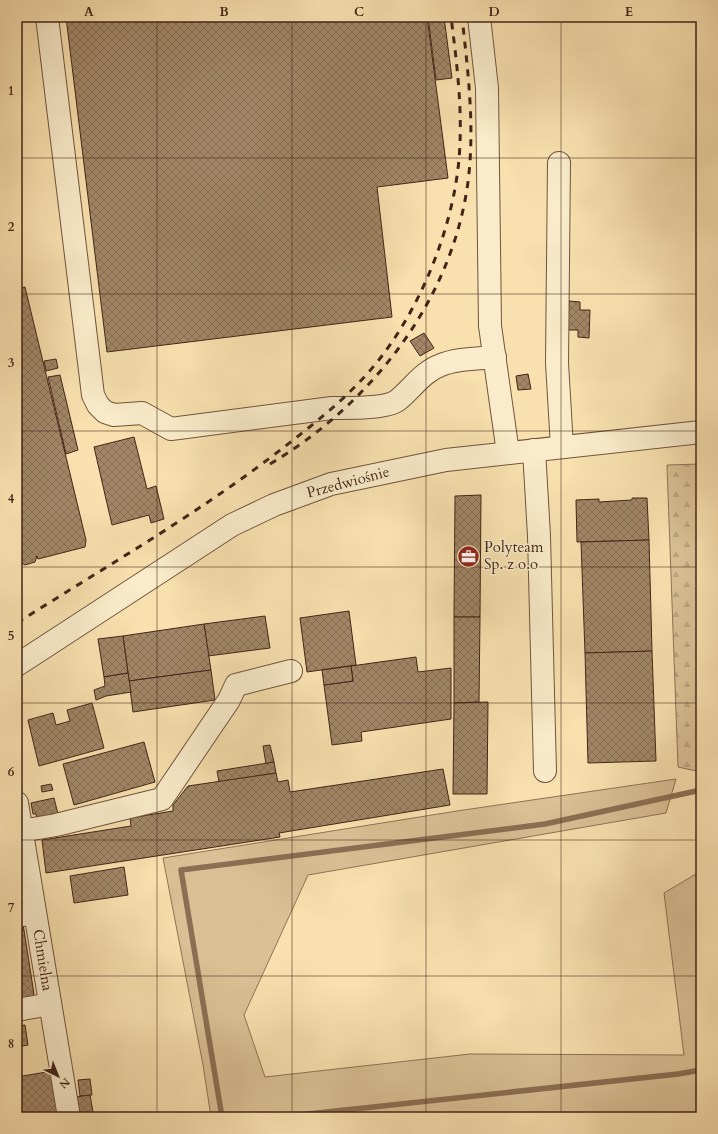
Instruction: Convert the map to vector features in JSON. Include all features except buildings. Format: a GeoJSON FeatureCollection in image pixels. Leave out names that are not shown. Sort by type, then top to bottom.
{"type":"FeatureCollection","features":[{"type":"Feature","properties":{"kind":"street"},"geometry":{"type":"LineString","coordinates":[[47,17],[93,395],[98,405],[105,412],[114,416],[142,412],[170,429],[332,408],[385,404],[397,401],[425,372],[442,364],[496,357]]}},
{"type":"Feature","properties":{"kind":"street"},"geometry":{"type":"LineString","coordinates":[[479,17],[487,88],[490,326],[496,357],[508,453]]}},
{"type":"Feature","properties":{"kind":"street"},"geometry":{"type":"LineString","coordinates":[[559,163],[565,195],[564,254],[557,363],[562,447]]}},
{"type":"Feature","properties":{"kind":"street"},"geometry":{"type":"LineString","coordinates":[[559,396],[574,380]]}},
{"type":"Feature","properties":{"kind":"street","name":"Przedwiośnie"},"geometry":{"type":"LineString","coordinates":[[17,665],[232,525],[274,505],[331,484],[357,477],[446,460],[701,432]]}},
{"type":"Feature","properties":{"kind":"street"},"geometry":{"type":"LineString","coordinates":[[534,450],[539,536],[545,771]]}},
{"type":"Feature","properties":{"kind":"street"},"geometry":{"type":"LineString","coordinates":[[21,831],[56,825],[162,799],[229,700],[236,685],[291,671]]}},
{"type":"Feature","properties":{"kind":"street","name":"Chmielna"},"geometry":{"type":"LineString","coordinates":[[17,803],[21,831],[26,914],[50,1004],[68,1117]]}},
{"type":"Feature","properties":{"kind":"street"},"geometry":{"type":"LineString","coordinates":[[17,1010],[50,1004]]}},
{"type":"Feature","properties":{"kind":"green space"},"geometry":{"type":"Polygon","coordinates":[[[701,464],[701,772],[678,767],[667,465],[701,464]]]}},
{"type":"Feature","properties":{"kind":"green space"},"geometry":{"type":"Polygon","coordinates":[[[676,779],[666,813],[308,875],[244,1015],[265,1077],[470,1054],[684,1055],[664,893],[701,871],[701,1117],[211,1117],[203,1065],[163,858],[457,811],[676,779]]]}},
{"type":"Feature","properties":{"kind":"waterway"},"geometry":{"type":"LineString","coordinates":[[222,1117],[181,870],[545,824],[701,790]]}},
{"type":"Feature","properties":{"kind":"waterway"},"geometry":{"type":"LineString","coordinates":[[280,1117],[678,1074],[701,1070]]}},
{"type":"Feature","properties":{"kind":"railway"},"geometry":{"type":"LineString","coordinates":[[17,623],[183,519],[279,451],[344,398],[367,374],[394,340],[421,292],[432,266],[442,239],[456,185],[460,141],[460,106],[451,17]]}},
{"type":"Feature","properties":{"kind":"railway"},"geometry":{"type":"LineString","coordinates":[[270,464],[307,440],[341,411],[373,380],[401,345],[425,308],[445,268],[459,226],[468,182],[470,161],[470,100],[462,17]]}},
{"type":"Feature","properties":{"kind":"place","name":"Polyteam Sp. z o.o"},"geometry":{"type":"Point","coordinates":[468,556]}}]}
